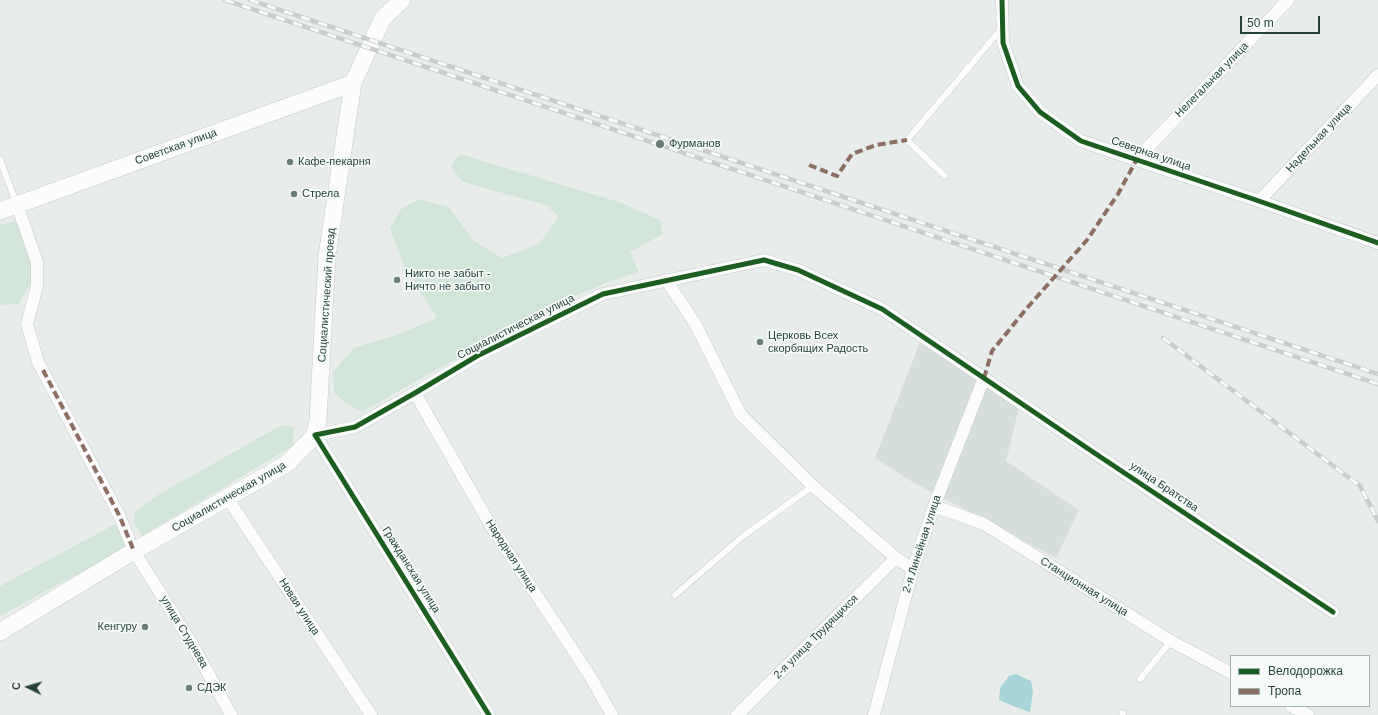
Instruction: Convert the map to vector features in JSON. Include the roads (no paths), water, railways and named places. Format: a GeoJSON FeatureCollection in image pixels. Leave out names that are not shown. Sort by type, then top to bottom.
{"type":"FeatureCollection","features":[{"type":"Feature","properties":{"kind":"main road","name":"Социалистический проезд"},"geometry":{"type":"LineString","coordinates":[[315,435],[318,420],[327,256],[353,83],[383,18],[402,0]]}},
{"type":"Feature","properties":{"kind":"main road","name":"Советская улица"},"geometry":{"type":"LineString","coordinates":[[0,211],[353,83]]}},
{"type":"Feature","properties":{"kind":"main road","name":"Социалистическая улица"},"geometry":{"type":"LineString","coordinates":[[0,632],[134,551],[228,499],[288,463],[315,435]]}},
{"type":"Feature","properties":{"kind":"street","name":"Северная улица"},"geometry":{"type":"LineString","coordinates":[[1002,0],[1003,43],[1018,86],[1040,112],[1081,141],[1378,243]]}},
{"type":"Feature","properties":{"kind":"street","name":"Нелегальная улица"},"geometry":{"type":"LineString","coordinates":[[1137,159],[1288,0]]}},
{"type":"Feature","properties":{"kind":"street","name":"Надельная улица"},"geometry":{"type":"LineString","coordinates":[[1259,201],[1378,75]]}},
{"type":"Feature","properties":{"kind":"street"},"geometry":{"type":"LineString","coordinates":[[17,205],[37,262],[37,286],[27,324],[38,362],[119,515],[134,551]]}},
{"type":"Feature","properties":{"kind":"street","name":"Социалистическая улица"},"geometry":{"type":"LineString","coordinates":[[315,435],[355,427],[477,356],[603,294],[764,260],[798,270],[882,309],[984,378]]}},
{"type":"Feature","properties":{"kind":"street"},"geometry":{"type":"LineString","coordinates":[[666,280],[696,325],[741,415],[813,486],[896,558],[913,569]]}},
{"type":"Feature","properties":{"kind":"street","name":"2-я Линейная улица"},"geometry":{"type":"LineString","coordinates":[[874,715],[913,569],[934,506],[984,378]]}},
{"type":"Feature","properties":{"kind":"street","name":"улица Братства"},"geometry":{"type":"LineString","coordinates":[[984,378],[1333,612]]}},
{"type":"Feature","properties":{"kind":"street","name":"Народная улица"},"geometry":{"type":"LineString","coordinates":[[415,393],[491,526],[590,676],[612,715]]}},
{"type":"Feature","properties":{"kind":"street","name":"Гражданская улица"},"geometry":{"type":"LineString","coordinates":[[315,435],[489,715]]}},
{"type":"Feature","properties":{"kind":"street","name":"Новая улица"},"geometry":{"type":"LineString","coordinates":[[228,499],[371,715]]}},
{"type":"Feature","properties":{"kind":"street","name":"Станционная улица"},"geometry":{"type":"LineString","coordinates":[[934,506],[984,524],[1171,641],[1230,672]]}},
{"type":"Feature","properties":{"kind":"street","name":"улица Студнева"},"geometry":{"type":"LineString","coordinates":[[134,551],[192,644],[231,715]]}},
{"type":"Feature","properties":{"kind":"street","name":"2-я улица Трудящихся"},"geometry":{"type":"LineString","coordinates":[[737,715],[896,558]]}},
{"type":"Feature","properties":{"kind":"street"},"geometry":{"type":"LineString","coordinates":[[1293,707],[1308,715]]}},
{"type":"Feature","properties":{"kind":"lane"},"geometry":{"type":"LineString","coordinates":[[945,176],[907,140],[1003,27]]}},
{"type":"Feature","properties":{"kind":"lane"},"geometry":{"type":"LineString","coordinates":[[0,159],[17,205]]}},
{"type":"Feature","properties":{"kind":"lane"},"geometry":{"type":"LineString","coordinates":[[675,595],[742,537],[813,486]]}},
{"type":"Feature","properties":{"kind":"lane"},"geometry":{"type":"LineString","coordinates":[[1140,679],[1171,641]]}},
{"type":"Feature","properties":{"kind":"water"},"geometry":{"type":"Polygon","coordinates":[[[1016,674],[1031,681],[1033,692],[1030,712],[999,700],[1000,688],[1009,676],[1016,674]]]}},
{"type":"Feature","properties":{"kind":"railway"},"geometry":{"type":"LineString","coordinates":[[225,0],[1378,384]]}},
{"type":"Feature","properties":{"kind":"railway"},"geometry":{"type":"LineString","coordinates":[[250,0],[1378,374]]}},
{"type":"Feature","properties":{"kind":"railway"},"geometry":{"type":"LineString","coordinates":[[1163,338],[1360,486],[1378,521]]}},
{"type":"Feature","properties":{"kind":"place","name":"Фурманов"},"geometry":{"type":"Point","coordinates":[660,144]}},
{"type":"Feature","properties":{"kind":"place","name":"Кафе-пекарня"},"geometry":{"type":"Point","coordinates":[290,162]}},
{"type":"Feature","properties":{"kind":"place","name":"Стрела"},"geometry":{"type":"Point","coordinates":[294,194]}},
{"type":"Feature","properties":{"kind":"place","name":"Никто не забыт - Ничто не забыто"},"geometry":{"type":"Point","coordinates":[397,280]}},
{"type":"Feature","properties":{"kind":"place","name":"Церковь Всех скорбящих Радость"},"geometry":{"type":"Point","coordinates":[760,342]}},
{"type":"Feature","properties":{"kind":"place","name":"Кенгуру"},"geometry":{"type":"Point","coordinates":[145,627]}},
{"type":"Feature","properties":{"kind":"place","name":"СДЭК"},"geometry":{"type":"Point","coordinates":[189,688]}}]}
